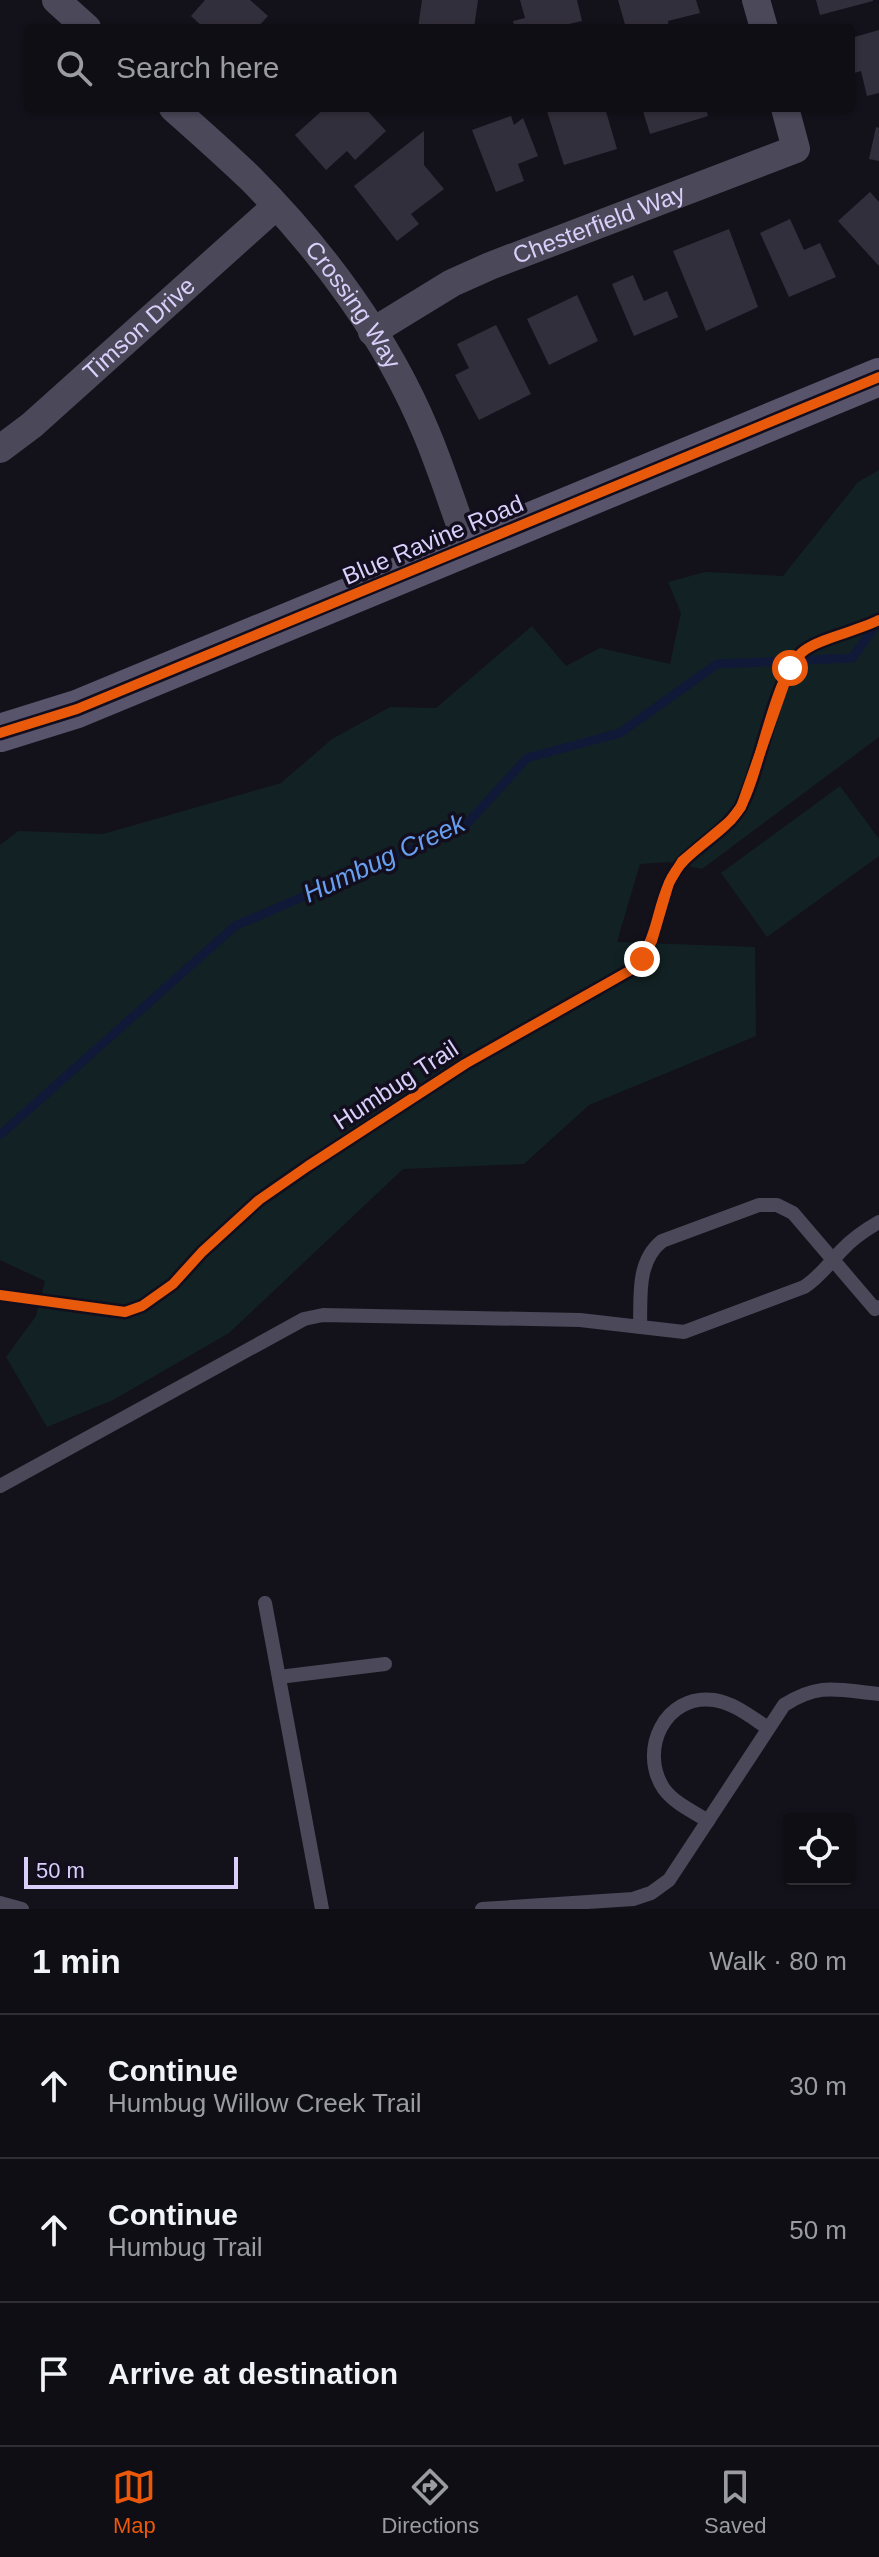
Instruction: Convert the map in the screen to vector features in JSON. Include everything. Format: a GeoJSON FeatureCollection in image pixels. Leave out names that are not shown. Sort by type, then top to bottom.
{"type":"FeatureCollection","features":[{"type":"Feature","properties":{"kind":"main road","name":"Blue Ravine Road"},"geometry":{"type":"LineString","coordinates":[[0,733],[77,709],[879,377]]}},
{"type":"Feature","properties":{"kind":"street"},"geometry":{"type":"LineString","coordinates":[[56,0],[83,24]]}},
{"type":"Feature","properties":{"kind":"street"},"geometry":{"type":"LineString","coordinates":[[756,0],[763,24]]}},
{"type":"Feature","properties":{"kind":"street","name":"Crossing Way"},"geometry":{"type":"LineString","coordinates":[[177,112],[276,206],[318,255],[372,332],[426,432],[468,547]]}},
{"type":"Feature","properties":{"kind":"street","name":"Chesterfield Way"},"geometry":{"type":"LineString","coordinates":[[372,332],[452,283],[490,266],[796,149],[786,112]]}},
{"type":"Feature","properties":{"kind":"street","name":"Timson Drive"},"geometry":{"type":"LineString","coordinates":[[0,449],[32,425],[276,206]]}},
{"type":"Feature","properties":{"kind":"lane"},"geometry":{"type":"LineString","coordinates":[[640,1327],[644,1264],[653,1249],[662,1241],[759,1205],[777,1205],[793,1213],[875,1309],[879,1307]]}},
{"type":"Feature","properties":{"kind":"lane"},"geometry":{"type":"LineString","coordinates":[[0,1486],[304,1319],[323,1315],[565,1320],[684,1332],[804,1287],[818,1278],[857,1235],[879,1222]]}},
{"type":"Feature","properties":{"kind":"lane"},"geometry":{"type":"LineString","coordinates":[[265,1603],[322,1909]]}},
{"type":"Feature","properties":{"kind":"lane"},"geometry":{"type":"LineString","coordinates":[[279,1677],[385,1664]]}},
{"type":"Feature","properties":{"kind":"lane"},"geometry":{"type":"LineString","coordinates":[[482,1909],[633,1899],[651,1893],[669,1880],[784,1705],[803,1692],[822,1688],[879,1694]]}},
{"type":"Feature","properties":{"kind":"lane"},"geometry":{"type":"LineString","coordinates":[[708,1821],[673,1799],[655,1774],[652,1756],[655,1738],[664,1721],[676,1709],[692,1701],[711,1700],[731,1705],[768,1728]]}},
{"type":"Feature","properties":{"kind":"lane"},"geometry":{"type":"LineString","coordinates":[[0,1903],[22,1909]]}},
{"type":"Feature","properties":{"kind":"shaded area"},"geometry":{"type":"Polygon","coordinates":[[[879,470],[879,737],[702,869],[668,862],[640,864],[617,942],[755,947],[756,1036],[589,1105],[524,1164],[403,1169],[229,1333],[113,1400],[47,1427],[6,1357],[36,1316],[45,1281],[0,1260],[0,845],[18,831],[103,834],[281,783],[332,739],[390,707],[436,708],[532,626],[566,666],[600,648],[670,664],[681,613],[668,582],[705,572],[783,576],[858,482],[879,470]]]}},
{"type":"Feature","properties":{"kind":"shaded area"},"geometry":{"type":"Polygon","coordinates":[[[840,786],[879,839],[879,856],[767,937],[721,873],[840,786]]]}},
{"type":"Feature","properties":{"kind":"building"},"geometry":{"type":"Polygon","coordinates":[[[205,0],[250,0],[268,16],[261,24],[200,24],[191,16],[205,0]]]}},
{"type":"Feature","properties":{"kind":"building"},"geometry":{"type":"Polygon","coordinates":[[[422,0],[478,0],[475,24],[419,24],[422,0]]]}},
{"type":"Feature","properties":{"kind":"building"},"geometry":{"type":"Polygon","coordinates":[[[520,0],[577,0],[582,21],[569,24],[514,24],[513,21],[525,18],[520,0]]]}},
{"type":"Feature","properties":{"kind":"building"},"geometry":{"type":"Polygon","coordinates":[[[618,0],[696,0],[700,13],[668,21],[668,24],[625,24],[618,0]]]}},
{"type":"Feature","properties":{"kind":"building"},"geometry":{"type":"Polygon","coordinates":[[[816,0],[873,0],[873,1],[820,15],[816,0]]]}},
{"type":"Feature","properties":{"kind":"building"},"geometry":{"type":"Polygon","coordinates":[[[879,30],[879,93],[867,96],[861,71],[855,73],[855,37],[879,30]]]}},
{"type":"Feature","properties":{"kind":"building"},"geometry":{"type":"Polygon","coordinates":[[[321,112],[369,112],[386,131],[355,160],[347,151],[326,170],[295,135],[321,112]]]}},
{"type":"Feature","properties":{"kind":"building"},"geometry":{"type":"Polygon","coordinates":[[[547,112],[606,112],[617,149],[564,165],[547,112]]]}},
{"type":"Feature","properties":{"kind":"building"},"geometry":{"type":"Polygon","coordinates":[[[643,112],[707,112],[708,116],[650,134],[643,112]]]}},
{"type":"Feature","properties":{"kind":"building"},"geometry":{"type":"Polygon","coordinates":[[[511,116],[514,125],[523,118],[538,156],[518,164],[524,181],[496,192],[472,130],[511,116]]]}},
{"type":"Feature","properties":{"kind":"building"},"geometry":{"type":"Polygon","coordinates":[[[876,127],[879,128],[879,161],[869,159],[876,127]]]}},
{"type":"Feature","properties":{"kind":"building"},"geometry":{"type":"Polygon","coordinates":[[[424,131],[424,165],[444,189],[411,214],[419,224],[397,241],[354,186],[424,131]]]}},
{"type":"Feature","properties":{"kind":"building"},"geometry":{"type":"Polygon","coordinates":[[[870,192],[879,202],[879,266],[838,221],[870,192]]]}},
{"type":"Feature","properties":{"kind":"building"},"geometry":{"type":"Polygon","coordinates":[[[790,219],[804,250],[820,243],[836,277],[789,297],[760,233],[790,219]]]}},
{"type":"Feature","properties":{"kind":"building"},"geometry":{"type":"Polygon","coordinates":[[[729,229],[758,307],[706,331],[673,251],[729,229]]]}},
{"type":"Feature","properties":{"kind":"building"},"geometry":{"type":"Polygon","coordinates":[[[633,275],[644,301],[667,291],[678,317],[634,336],[612,284],[633,275]]]}},
{"type":"Feature","properties":{"kind":"building"},"geometry":{"type":"Polygon","coordinates":[[[577,295],[598,341],[549,365],[527,319],[577,295]]]}},
{"type":"Feature","properties":{"kind":"building"},"geometry":{"type":"Polygon","coordinates":[[[496,325],[531,394],[479,420],[455,375],[469,368],[457,344],[496,325]]]}},
{"type":"Feature","properties":{"kind":"waterway","name":"Humbug Creek"},"geometry":{"type":"LineString","coordinates":[[0,1135],[235,926],[464,827],[527,758],[620,733],[717,664],[852,658],[879,621]]}},
{"type":"Feature","properties":{"kind":"cycle path"},"geometry":{"type":"LineString","coordinates":[[0,733],[77,709],[879,377]]}},
{"type":"Feature","properties":{"kind":"cycle path","name":"Humbug Trail"},"geometry":{"type":"LineString","coordinates":[[0,1295],[125,1312],[142,1306],[173,1284],[202,1252],[259,1200],[308,1166],[465,1064],[629,971],[650,940],[675,872],[740,808],[748,792],[776,700],[794,661],[812,646],[879,620]]}},
{"type":"Feature","properties":{"kind":"route"},"geometry":{"type":"LineString","coordinates":[[642,959],[652,941],[669,883],[682,861],[731,820],[741,807],[790,668]]}}]}
